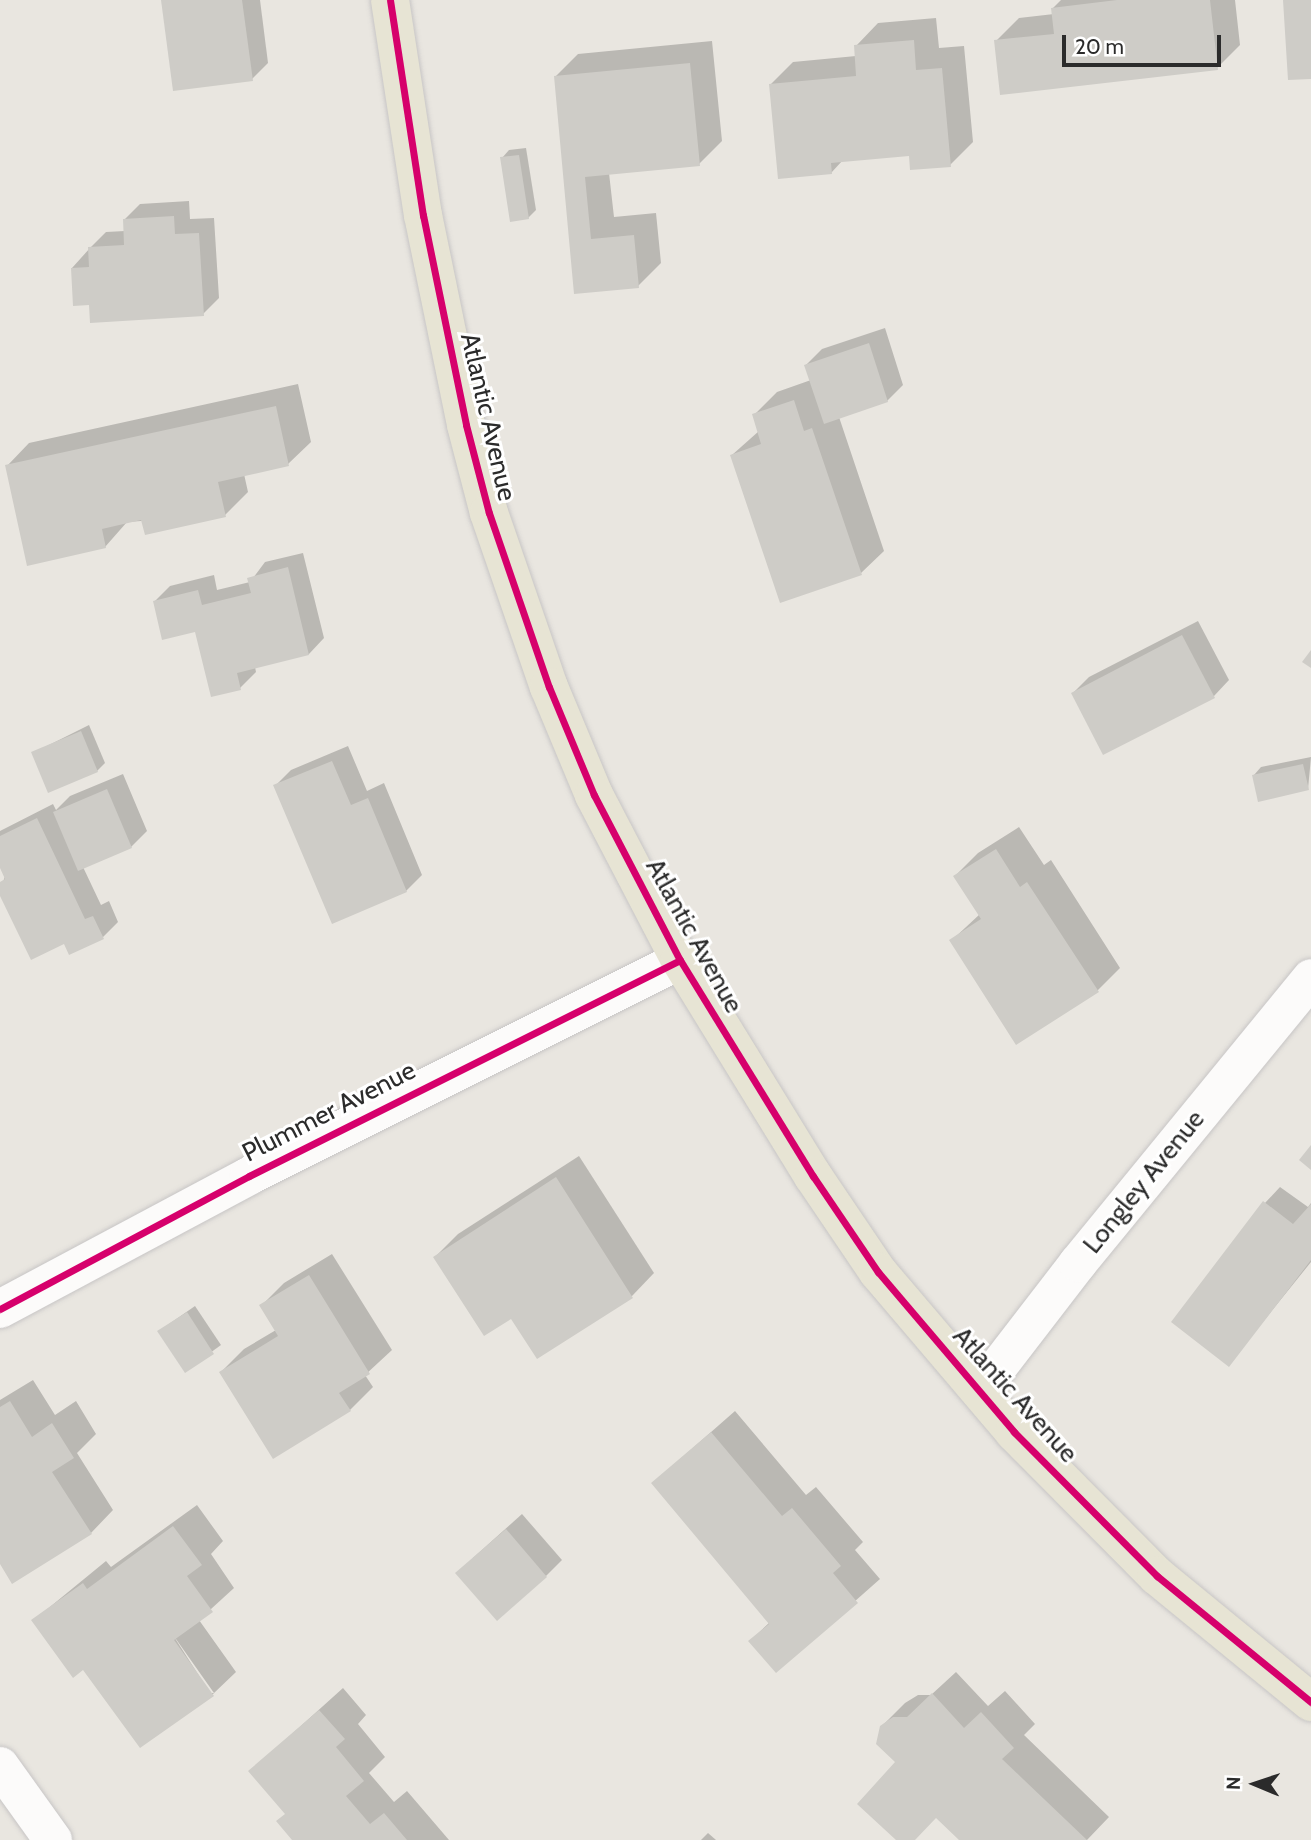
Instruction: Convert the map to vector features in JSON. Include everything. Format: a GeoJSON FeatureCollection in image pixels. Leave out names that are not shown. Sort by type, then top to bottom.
{"type":"FeatureCollection","features":[{"type":"Feature","properties":{"kind":"main road","name":"Atlantic Avenue"},"geometry":{"type":"LineString","coordinates":[[390,0],[423,215],[466,425],[489,513],[549,687],[594,795],[680,960],[813,1177],[871,1262],[981,1389],[1014,1432],[1157,1576],[1311,1702]]}},
{"type":"Feature","properties":{"kind":"street","name":"Plummer Avenue"},"geometry":{"type":"LineString","coordinates":[[0,1309],[249,1176],[680,960]]}},
{"type":"Feature","properties":{"kind":"street","name":"Longley Avenue"},"geometry":{"type":"LineString","coordinates":[[981,1389],[1311,978]]}},
{"type":"Feature","properties":{"kind":"street"},"geometry":{"type":"LineString","coordinates":[[0,1766],[53,1840]]}},
{"type":"Feature","properties":{"kind":"building"},"geometry":{"type":"Polygon","coordinates":[[[161,0],[242,0],[253,81],[173,91],[161,0]]]}},
{"type":"Feature","properties":{"kind":"building"},"geometry":{"type":"Polygon","coordinates":[[[1117,0],[1210,0],[1218,70],[1000,95],[994,40],[1054,34],[1051,8],[1117,0]]]}},
{"type":"Feature","properties":{"kind":"building"},"geometry":{"type":"Polygon","coordinates":[[[1283,0],[1311,0],[1311,79],[1288,80],[1283,0]]]}},
{"type":"Feature","properties":{"kind":"building"},"geometry":{"type":"Polygon","coordinates":[[[914,40],[916,70],[942,68],[951,167],[910,170],[909,156],[831,163],[832,174],[778,179],[769,84],[856,76],[854,45],[914,40]]]}},
{"type":"Feature","properties":{"kind":"building"},"geometry":{"type":"Polygon","coordinates":[[[690,63],[700,166],[585,177],[591,239],[634,235],[639,288],[574,294],[554,76],[690,63]]]}},
{"type":"Feature","properties":{"kind":"building"},"geometry":{"type":"Polygon","coordinates":[[[519,155],[529,219],[510,222],[500,157],[519,155]]]}},
{"type":"Feature","properties":{"kind":"building"},"geometry":{"type":"Polygon","coordinates":[[[174,216],[175,234],[199,233],[204,316],[90,323],[89,305],[73,306],[71,268],[89,267],[88,247],[124,245],[123,219],[174,216]]]}},
{"type":"Feature","properties":{"kind":"building"},"geometry":{"type":"Polygon","coordinates":[[[869,343],[888,402],[824,424],[804,365],[869,343]]]}},
{"type":"Feature","properties":{"kind":"building"},"geometry":{"type":"Polygon","coordinates":[[[794,400],[804,431],[812,428],[862,575],[780,603],[730,455],[761,444],[752,414],[794,400]]]}},
{"type":"Feature","properties":{"kind":"building"},"geometry":{"type":"Polygon","coordinates":[[[276,406],[289,466],[218,482],[226,517],[145,535],[141,520],[102,529],[106,548],[27,566],[5,465],[276,406]]]}},
{"type":"Feature","properties":{"kind":"building"},"geometry":{"type":"Polygon","coordinates":[[[288,567],[309,655],[237,673],[241,690],[211,697],[195,632],[162,640],[153,601],[198,590],[202,605],[251,593],[247,578],[288,567]]]}},
{"type":"Feature","properties":{"kind":"building"},"geometry":{"type":"Polygon","coordinates":[[[1182,635],[1215,698],[1103,755],[1071,693],[1182,635]]]}},
{"type":"Feature","properties":{"kind":"building"},"geometry":{"type":"Polygon","coordinates":[[[1311,650],[1311,668],[1302,662],[1311,650]]]}},
{"type":"Feature","properties":{"kind":"building"},"geometry":{"type":"Polygon","coordinates":[[[81,731],[98,772],[48,793],[31,752],[81,731]]]}},
{"type":"Feature","properties":{"kind":"building"},"geometry":{"type":"Polygon","coordinates":[[[332,761],[351,805],[368,798],[407,892],[332,924],[273,785],[332,761]]]}},
{"type":"Feature","properties":{"kind":"building"},"geometry":{"type":"Polygon","coordinates":[[[1303,764],[1309,790],[1258,802],[1252,775],[1303,764]]]}},
{"type":"Feature","properties":{"kind":"building"},"geometry":{"type":"Polygon","coordinates":[[[107,789],[132,848],[78,871],[53,812],[107,789]]]}},
{"type":"Feature","properties":{"kind":"building"},"geometry":{"type":"Polygon","coordinates":[[[37,818],[85,919],[93,916],[104,939],[69,955],[64,944],[31,960],[0,896],[0,882],[5,879],[0,868],[0,836],[37,818]]]}},
{"type":"Feature","properties":{"kind":"building"},"geometry":{"type":"Polygon","coordinates":[[[996,849],[1020,887],[1027,882],[1099,992],[1016,1045],[949,940],[981,919],[953,876],[996,849]]]}},
{"type":"Feature","properties":{"kind":"building"},"geometry":{"type":"Polygon","coordinates":[[[1311,1145],[1311,1170],[1299,1160],[1311,1145]]]}},
{"type":"Feature","properties":{"kind":"building"},"geometry":{"type":"Polygon","coordinates":[[[556,1177],[633,1298],[537,1359],[511,1319],[484,1336],[433,1257],[556,1177]]]}},
{"type":"Feature","properties":{"kind":"building"},"geometry":{"type":"Polygon","coordinates":[[[1263,1201],[1293,1224],[1311,1204],[1311,1260],[1229,1367],[1171,1322],[1263,1201]]]}},
{"type":"Feature","properties":{"kind":"building"},"geometry":{"type":"Polygon","coordinates":[[[309,1275],[370,1374],[339,1393],[351,1411],[273,1459],[219,1372],[278,1336],[259,1305],[309,1275]]]}},
{"type":"Feature","properties":{"kind":"building"},"geometry":{"type":"Polygon","coordinates":[[[187,1312],[214,1354],[185,1373],[157,1331],[187,1312]]]}},
{"type":"Feature","properties":{"kind":"building"},"geometry":{"type":"Polygon","coordinates":[[[10,1401],[32,1437],[52,1423],[74,1458],[52,1472],[92,1534],[12,1584],[0,1564],[0,1407],[10,1401]]]}},
{"type":"Feature","properties":{"kind":"building"},"geometry":{"type":"Polygon","coordinates":[[[711,1432],[782,1516],[792,1508],[841,1566],[833,1573],[858,1603],[776,1673],[748,1641],[769,1624],[651,1483],[711,1432]]]}},
{"type":"Feature","properties":{"kind":"building"},"geometry":{"type":"Polygon","coordinates":[[[173,1526],[202,1565],[187,1576],[213,1612],[174,1640],[214,1696],[140,1748],[83,1670],[73,1678],[31,1620],[83,1583],[87,1589],[173,1526]]]}},
{"type":"Feature","properties":{"kind":"building"},"geometry":{"type":"Polygon","coordinates":[[[506,1529],[547,1577],[497,1621],[455,1573],[506,1529]]]}},
{"type":"Feature","properties":{"kind":"building"},"geometry":{"type":"Polygon","coordinates":[[[932,1693],[964,1728],[981,1712],[1014,1748],[1002,1759],[1087,1840],[959,1840],[936,1818],[915,1840],[896,1840],[857,1804],[895,1762],[876,1744],[880,1726],[893,1717],[907,1717],[932,1693]]]}},
{"type":"Feature","properties":{"kind":"building"},"geometry":{"type":"Polygon","coordinates":[[[319,1710],[345,1739],[336,1747],[364,1781],[346,1796],[370,1824],[384,1813],[407,1840],[292,1840],[276,1821],[285,1814],[248,1771],[319,1710]]]}},
{"type":"Feature","properties":{"kind":"cycle path"},"geometry":{"type":"LineString","coordinates":[[390,0],[423,215],[466,425],[489,513],[549,687],[594,795],[680,960],[813,1176],[878,1272],[1014,1432],[1157,1576],[1311,1702]]}},
{"type":"Feature","properties":{"kind":"cycle path"},"geometry":{"type":"LineString","coordinates":[[0,1309],[249,1176],[680,960]]}}]}
